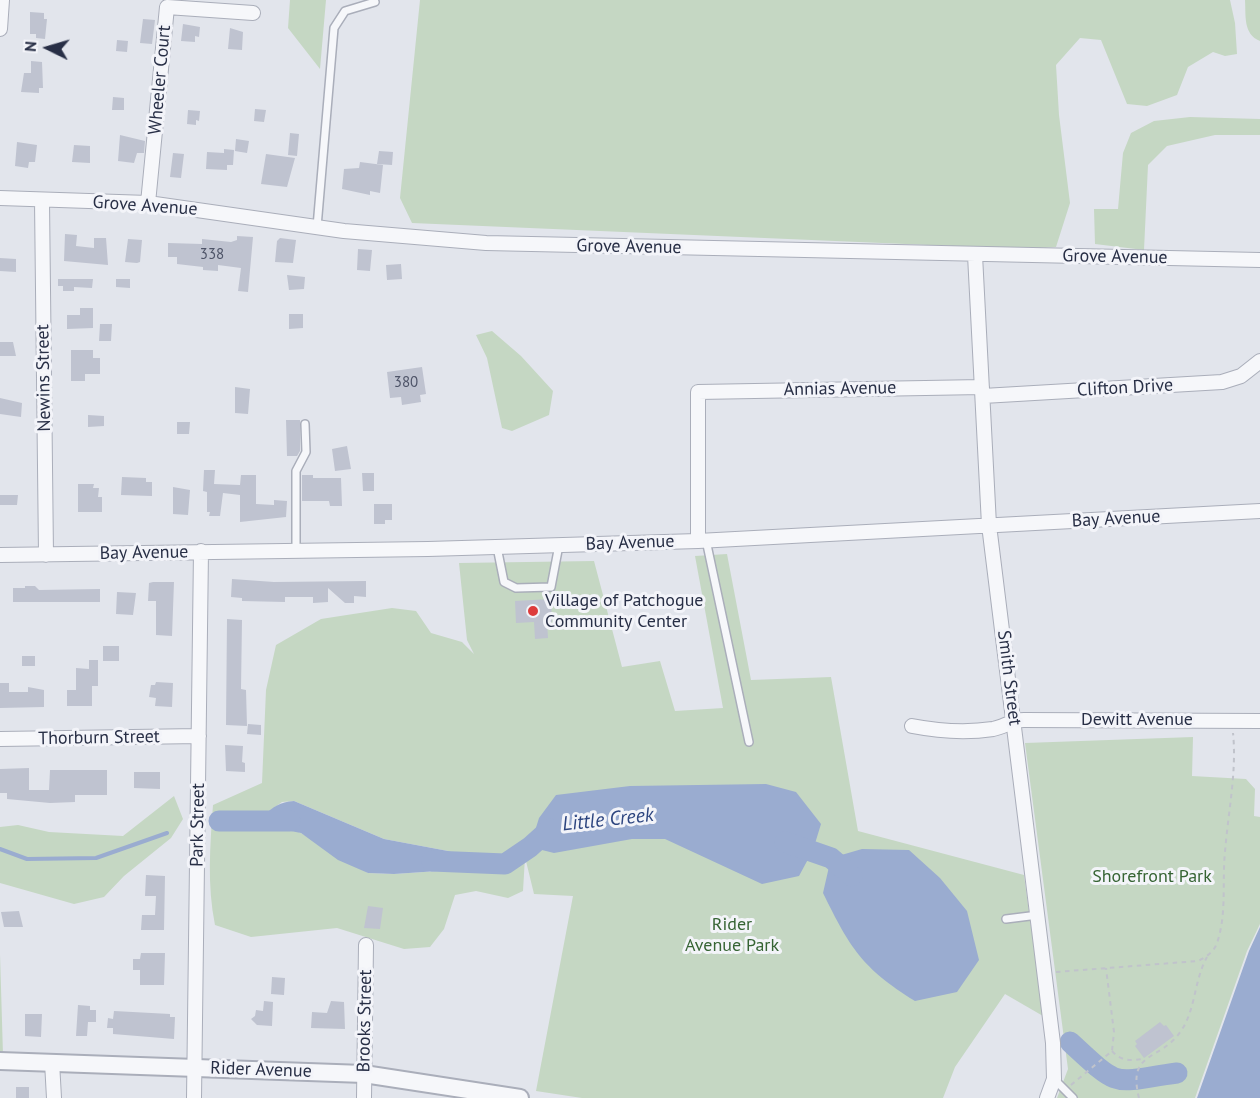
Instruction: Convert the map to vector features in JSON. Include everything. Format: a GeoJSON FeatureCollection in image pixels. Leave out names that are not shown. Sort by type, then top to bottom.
{"type":"FeatureCollection","features":[{"type":"Feature","properties":{"kind":"street"},"geometry":{"type":"LineString","coordinates":[[0,29],[2,0]]}},
{"type":"Feature","properties":{"kind":"street","name":"Wheeler Court"},"geometry":{"type":"LineString","coordinates":[[148,203],[166,7],[253,13]]}},
{"type":"Feature","properties":{"kind":"street","name":"Grove Avenue"},"geometry":{"type":"LineString","coordinates":[[0,198],[148,203],[317,227],[486,243],[1260,260]]}},
{"type":"Feature","properties":{"kind":"street","name":"Newins Street"},"geometry":{"type":"LineString","coordinates":[[42,201],[46,555]]}},
{"type":"Feature","properties":{"kind":"street","name":"Smith Street"},"geometry":{"type":"LineString","coordinates":[[975,255],[989,525],[1015,720],[1053,1043],[1054,1079],[1047,1098]]}},
{"type":"Feature","properties":{"kind":"street","name":"Clifton Drive"},"geometry":{"type":"LineString","coordinates":[[982,391],[1222,381],[1241,376],[1260,361]]}},
{"type":"Feature","properties":{"kind":"street","name":"Annias Avenue"},"geometry":{"type":"LineString","coordinates":[[702,541],[699,392],[982,391]]}},
{"type":"Feature","properties":{"kind":"street","name":"Bay Avenue"},"geometry":{"type":"LineString","coordinates":[[0,555],[497,547],[702,541],[1260,511]]}},
{"type":"Feature","properties":{"kind":"street","name":"Park Street"},"geometry":{"type":"LineString","coordinates":[[194,1098],[201,551]]}},
{"type":"Feature","properties":{"kind":"street","name":"Dewitt Avenue"},"geometry":{"type":"LineString","coordinates":[[912,726],[937,731],[994,729],[1015,720],[1260,721]]}},
{"type":"Feature","properties":{"kind":"street","name":"Thorburn Street"},"geometry":{"type":"LineString","coordinates":[[0,739],[199,736]]}},
{"type":"Feature","properties":{"kind":"street","name":"Brooks Street"},"geometry":{"type":"LineString","coordinates":[[364,1098],[366,945]]}},
{"type":"Feature","properties":{"kind":"street","name":"Rider Avenue"},"geometry":{"type":"LineString","coordinates":[[0,1060],[364,1074],[520,1098]]}},
{"type":"Feature","properties":{"kind":"street"},"geometry":{"type":"LineString","coordinates":[[52,1062],[54,1098]]}},
{"type":"Feature","properties":{"kind":"lane"},"geometry":{"type":"LineString","coordinates":[[317,227],[334,28],[345,11],[375,2]]}},
{"type":"Feature","properties":{"kind":"lane"},"geometry":{"type":"LineString","coordinates":[[296,550],[296,471],[306,452],[305,424]]}},
{"type":"Feature","properties":{"kind":"lane"},"geometry":{"type":"LineString","coordinates":[[702,541],[749,742]]}},
{"type":"Feature","properties":{"kind":"lane"},"geometry":{"type":"LineString","coordinates":[[497,547],[504,582],[516,588],[551,587],[559,545]]}},
{"type":"Feature","properties":{"kind":"lane"},"geometry":{"type":"LineString","coordinates":[[1006,919],[1038,915]]}},
{"type":"Feature","properties":{"kind":"lane"},"geometry":{"type":"LineString","coordinates":[[1054,1079],[1073,1098]]}},
{"type":"Feature","properties":{"kind":"path"},"geometry":{"type":"LineString","coordinates":[[1106,968],[1114,1032],[1112,1051],[1116,1056],[1128,1061],[1143,1059],[1159,1052],[1180,1033],[1188,1017],[1198,973],[1217,945],[1221,924],[1225,851],[1230,816],[1233,735],[1229,720]]}},
{"type":"Feature","properties":{"kind":"path"},"geometry":{"type":"LineString","coordinates":[[1056,972],[1198,961],[1208,956]]}},
{"type":"Feature","properties":{"kind":"path"},"geometry":{"type":"LineString","coordinates":[[1066,1089],[1112,1051]]}},
{"type":"Feature","properties":{"kind":"path"},"geometry":{"type":"LineString","coordinates":[[1139,1098],[1136,1074],[1143,1059]]}},
{"type":"Feature","properties":{"kind":"green space"},"geometry":{"type":"Polygon","coordinates":[[[290,0],[326,0],[320,69],[288,28],[290,0]]]}},
{"type":"Feature","properties":{"kind":"green space"},"geometry":{"type":"Polygon","coordinates":[[[420,0],[1230,0],[1235,23],[1237,54],[1225,56],[1213,52],[1188,67],[1177,95],[1147,106],[1127,104],[1101,40],[1080,38],[1056,65],[1059,115],[1070,203],[1056,247],[1023,249],[412,223],[400,198],[420,0]]]}},
{"type":"Feature","properties":{"kind":"green space"},"geometry":{"type":"Polygon","coordinates":[[[1245,0],[1260,0],[1260,41],[1248,29],[1245,0]]]}},
{"type":"Feature","properties":{"kind":"green space"},"geometry":{"type":"Polygon","coordinates":[[[1190,117],[1260,119],[1260,135],[1215,135],[1167,146],[1148,165],[1144,250],[1095,244],[1094,209],[1118,209],[1123,153],[1131,133],[1154,121],[1190,117]]]}},
{"type":"Feature","properties":{"kind":"green space"},"geometry":{"type":"Polygon","coordinates":[[[492,331],[521,356],[553,391],[549,415],[512,431],[502,428],[487,358],[476,335],[492,331]]]}},
{"type":"Feature","properties":{"kind":"green space","name":"Rider Avenue Park"},"geometry":{"type":"Polygon","coordinates":[[[727,554],[751,680],[831,677],[858,831],[1024,875],[1043,1016],[1005,994],[955,1067],[943,1098],[582,1098],[536,1091],[573,896],[534,894],[525,857],[523,891],[508,898],[476,891],[455,895],[444,929],[430,947],[404,949],[337,928],[251,937],[215,925],[210,880],[213,805],[262,783],[266,690],[276,645],[321,619],[392,608],[416,611],[431,633],[462,642],[474,654],[467,640],[459,563],[594,561],[622,667],[660,661],[675,711],[723,708],[695,556],[727,554]],[[294,801],[282,802],[263,816],[301,833],[368,873],[394,874],[453,870],[463,857],[448,851],[384,839],[294,801]]]}},
{"type":"Feature","properties":{"kind":"green space","name":"Shorefront Park"},"geometry":{"type":"Polygon","coordinates":[[[1193,737],[1192,776],[1246,779],[1255,789],[1254,816],[1260,817],[1260,924],[1247,951],[1195,1098],[1057,1098],[1068,1069],[1025,743],[1193,737]]]}},
{"type":"Feature","properties":{"kind":"green space"},"geometry":{"type":"Polygon","coordinates":[[[174,796],[183,819],[171,838],[124,876],[104,897],[74,904],[0,883],[0,827],[18,825],[49,832],[123,836],[174,796]]]}},
{"type":"Feature","properties":{"kind":"green space"},"geometry":{"type":"Polygon","coordinates":[[[0,954],[3,1055],[0,1055],[0,954]]]}},
{"type":"Feature","properties":{"kind":"water"},"geometry":{"type":"Polygon","coordinates":[[[766,784],[796,792],[821,824],[813,850],[799,876],[762,884],[665,839],[632,839],[554,853],[530,847],[539,818],[556,795],[630,786],[766,784]]]}},
{"type":"Feature","properties":{"kind":"water"},"geometry":{"type":"Polygon","coordinates":[[[294,801],[384,839],[448,851],[464,857],[453,870],[394,874],[368,873],[338,860],[301,833],[264,826],[263,816],[281,804],[294,801]]]}},
{"type":"Feature","properties":{"kind":"water"},"geometry":{"type":"Polygon","coordinates":[[[862,849],[909,850],[940,878],[967,911],[979,960],[957,992],[915,1001],[882,978],[850,943],[823,893],[831,858],[862,849]]]}},
{"type":"Feature","properties":{"kind":"water"},"geometry":{"type":"Polygon","coordinates":[[[1260,927],[1260,1098],[1197,1098],[1249,951],[1260,927]]]}},
{"type":"Feature","properties":{"kind":"building"},"geometry":{"type":"Polygon","coordinates":[[[30,12],[44,13],[44,19],[47,19],[45,39],[36,38],[36,34],[30,34],[30,12]]]}},
{"type":"Feature","properties":{"kind":"building"},"geometry":{"type":"Polygon","coordinates":[[[143,19],[155,20],[152,44],[140,43],[143,19]]]}},
{"type":"Feature","properties":{"kind":"building"},"geometry":{"type":"Polygon","coordinates":[[[183,24],[200,27],[199,37],[195,36],[195,42],[181,41],[183,24]]]}},
{"type":"Feature","properties":{"kind":"building"},"geometry":{"type":"Polygon","coordinates":[[[230,28],[243,32],[242,50],[228,49],[230,28]]]}},
{"type":"Feature","properties":{"kind":"building"},"geometry":{"type":"Polygon","coordinates":[[[117,40],[128,41],[127,52],[116,51],[117,40]]]}},
{"type":"Feature","properties":{"kind":"building"},"geometry":{"type":"Polygon","coordinates":[[[31,61],[42,62],[43,88],[39,88],[39,93],[21,92],[24,73],[31,73],[31,61]]]}},
{"type":"Feature","properties":{"kind":"building"},"geometry":{"type":"Polygon","coordinates":[[[113,97],[124,98],[124,110],[112,110],[113,97]]]}},
{"type":"Feature","properties":{"kind":"building"},"geometry":{"type":"Polygon","coordinates":[[[255,109],[266,110],[264,122],[254,121],[255,109]]]}},
{"type":"Feature","properties":{"kind":"building"},"geometry":{"type":"Polygon","coordinates":[[[188,110],[200,111],[196,125],[187,124],[188,110]]]}},
{"type":"Feature","properties":{"kind":"building"},"geometry":{"type":"Polygon","coordinates":[[[290,133],[299,134],[297,156],[288,155],[290,133]]]}},
{"type":"Feature","properties":{"kind":"building"},"geometry":{"type":"Polygon","coordinates":[[[120,135],[145,141],[144,153],[137,153],[134,163],[118,161],[120,135]]]}},
{"type":"Feature","properties":{"kind":"building"},"geometry":{"type":"Polygon","coordinates":[[[236,139],[249,141],[247,153],[235,151],[236,139]]]}},
{"type":"Feature","properties":{"kind":"building"},"geometry":{"type":"Polygon","coordinates":[[[17,142],[37,145],[35,162],[29,162],[28,168],[15,166],[17,142]]]}},
{"type":"Feature","properties":{"kind":"building"},"geometry":{"type":"Polygon","coordinates":[[[74,145],[90,146],[90,163],[72,162],[74,145]]]}},
{"type":"Feature","properties":{"kind":"building"},"geometry":{"type":"Polygon","coordinates":[[[224,149],[234,150],[233,165],[227,165],[227,170],[206,169],[207,152],[224,153],[224,149]]]}},
{"type":"Feature","properties":{"kind":"building"},"geometry":{"type":"Polygon","coordinates":[[[379,151],[393,152],[392,165],[377,164],[379,151]]]}},
{"type":"Feature","properties":{"kind":"building"},"geometry":{"type":"Polygon","coordinates":[[[173,153],[184,154],[181,178],[170,177],[173,153]]]}},
{"type":"Feature","properties":{"kind":"building"},"geometry":{"type":"Polygon","coordinates":[[[266,154],[295,158],[287,187],[261,184],[266,154]]]}},
{"type":"Feature","properties":{"kind":"building"},"geometry":{"type":"Polygon","coordinates":[[[360,162],[383,165],[380,193],[370,191],[370,195],[342,189],[344,169],[359,168],[360,162]]]}},
{"type":"Feature","properties":{"kind":"building"},"geometry":{"type":"Polygon","coordinates":[[[65,234],[77,235],[76,246],[94,248],[94,238],[106,238],[108,265],[64,261],[65,234]]]}},
{"type":"Feature","properties":{"kind":"building"},"geometry":{"type":"Polygon","coordinates":[[[237,236],[253,237],[248,292],[238,291],[241,268],[218,265],[218,271],[203,270],[203,267],[177,264],[177,257],[168,257],[168,243],[202,244],[202,239],[231,242],[237,240],[237,236]]]}},
{"type":"Feature","properties":{"kind":"building"},"geometry":{"type":"Polygon","coordinates":[[[280,238],[296,240],[293,263],[275,262],[277,241],[280,238]]]}},
{"type":"Feature","properties":{"kind":"building"},"geometry":{"type":"Polygon","coordinates":[[[128,239],[142,240],[140,262],[125,262],[128,239]]]}},
{"type":"Feature","properties":{"kind":"building"},"geometry":{"type":"Polygon","coordinates":[[[358,249],[372,250],[370,271],[357,270],[358,249]]]}},
{"type":"Feature","properties":{"kind":"building"},"geometry":{"type":"Polygon","coordinates":[[[0,258],[16,259],[16,272],[0,271],[0,258]]]}},
{"type":"Feature","properties":{"kind":"building"},"geometry":{"type":"Polygon","coordinates":[[[401,264],[402,279],[387,280],[386,265],[401,264]]]}},
{"type":"Feature","properties":{"kind":"building"},"geometry":{"type":"Polygon","coordinates":[[[287,275],[305,277],[304,289],[289,290],[287,275]]]}},
{"type":"Feature","properties":{"kind":"building"},"geometry":{"type":"Polygon","coordinates":[[[58,279],[93,279],[92,288],[74,287],[74,291],[63,291],[63,286],[58,286],[58,279]]]}},
{"type":"Feature","properties":{"kind":"building"},"geometry":{"type":"Polygon","coordinates":[[[116,279],[130,279],[130,288],[116,287],[116,279]]]}},
{"type":"Feature","properties":{"kind":"building"},"geometry":{"type":"Polygon","coordinates":[[[80,308],[93,308],[93,328],[67,329],[67,315],[80,315],[80,308]]]}},
{"type":"Feature","properties":{"kind":"building"},"geometry":{"type":"Polygon","coordinates":[[[289,314],[303,314],[303,328],[289,329],[289,314]]]}},
{"type":"Feature","properties":{"kind":"building"},"geometry":{"type":"Polygon","coordinates":[[[100,324],[112,324],[111,341],[99,341],[100,324]]]}},
{"type":"Feature","properties":{"kind":"building"},"geometry":{"type":"Polygon","coordinates":[[[0,342],[13,342],[16,356],[0,356],[0,342]]]}},
{"type":"Feature","properties":{"kind":"building"},"geometry":{"type":"Polygon","coordinates":[[[71,350],[93,350],[93,358],[100,358],[100,374],[85,374],[85,381],[71,381],[71,350]]]}},
{"type":"Feature","properties":{"kind":"building"},"geometry":{"type":"Polygon","coordinates":[[[422,367],[426,394],[420,395],[421,402],[402,405],[401,397],[390,398],[387,372],[422,367]]]}},
{"type":"Feature","properties":{"kind":"building"},"geometry":{"type":"Polygon","coordinates":[[[235,387],[250,389],[248,414],[235,413],[235,387]]]}},
{"type":"Feature","properties":{"kind":"building"},"geometry":{"type":"Polygon","coordinates":[[[0,398],[22,403],[21,417],[0,414],[0,398]]]}},
{"type":"Feature","properties":{"kind":"building"},"geometry":{"type":"Polygon","coordinates":[[[88,415],[104,416],[104,426],[88,427],[88,415]]]}},
{"type":"Feature","properties":{"kind":"building"},"geometry":{"type":"Polygon","coordinates":[[[286,420],[300,420],[300,451],[297,456],[287,456],[286,420]]]}},
{"type":"Feature","properties":{"kind":"building"},"geometry":{"type":"Polygon","coordinates":[[[177,422],[190,422],[189,434],[177,434],[177,422]]]}},
{"type":"Feature","properties":{"kind":"building"},"geometry":{"type":"Polygon","coordinates":[[[347,446],[351,469],[335,471],[332,449],[347,446]]]}},
{"type":"Feature","properties":{"kind":"building"},"geometry":{"type":"Polygon","coordinates":[[[204,470],[215,470],[214,484],[240,485],[241,475],[256,475],[256,504],[274,505],[274,500],[287,501],[286,517],[240,522],[240,495],[223,493],[220,516],[209,516],[207,492],[203,491],[204,470]]]}},
{"type":"Feature","properties":{"kind":"building"},"geometry":{"type":"Polygon","coordinates":[[[362,473],[374,473],[374,491],[363,491],[362,473]]]}},
{"type":"Feature","properties":{"kind":"building"},"geometry":{"type":"Polygon","coordinates":[[[302,475],[313,475],[313,478],[341,478],[342,506],[330,506],[329,501],[302,501],[302,475]]]}},
{"type":"Feature","properties":{"kind":"building"},"geometry":{"type":"Polygon","coordinates":[[[122,477],[146,478],[146,482],[152,482],[152,496],[121,495],[122,477]]]}},
{"type":"Feature","properties":{"kind":"building"},"geometry":{"type":"Polygon","coordinates":[[[78,484],[94,484],[93,488],[99,488],[98,497],[102,497],[102,512],[78,512],[78,484]]]}},
{"type":"Feature","properties":{"kind":"building"},"geometry":{"type":"Polygon","coordinates":[[[173,487],[190,490],[188,515],[173,514],[173,487]]]}},
{"type":"Feature","properties":{"kind":"building"},"geometry":{"type":"Polygon","coordinates":[[[0,495],[18,495],[17,505],[0,505],[0,495]]]}},
{"type":"Feature","properties":{"kind":"building"},"geometry":{"type":"Polygon","coordinates":[[[374,504],[392,504],[392,520],[385,520],[385,524],[374,524],[374,504]]]}},
{"type":"Feature","properties":{"kind":"building"},"geometry":{"type":"Polygon","coordinates":[[[232,579],[274,582],[366,581],[366,597],[354,596],[354,603],[345,603],[328,588],[328,602],[313,603],[313,597],[285,597],[285,602],[242,601],[242,598],[231,597],[232,579]]]}},
{"type":"Feature","properties":{"kind":"building"},"geometry":{"type":"Polygon","coordinates":[[[174,582],[172,636],[156,635],[156,601],[148,601],[149,583],[174,582]]]}},
{"type":"Feature","properties":{"kind":"building"},"geometry":{"type":"Polygon","coordinates":[[[25,586],[35,586],[39,590],[100,589],[100,602],[13,602],[13,588],[25,588],[25,586]]]}},
{"type":"Feature","properties":{"kind":"building"},"geometry":{"type":"Polygon","coordinates":[[[117,592],[136,593],[133,615],[116,614],[117,592]]]}},
{"type":"Feature","properties":{"kind":"building","name":"Village of Patchogue Community Center"},"geometry":{"type":"Polygon","coordinates":[[[551,599],[552,622],[547,622],[548,638],[535,639],[534,622],[516,623],[515,601],[551,599]]]}},
{"type":"Feature","properties":{"kind":"building"},"geometry":{"type":"Polygon","coordinates":[[[227,619],[242,620],[241,689],[246,690],[247,726],[226,725],[227,619]]]}},
{"type":"Feature","properties":{"kind":"building"},"geometry":{"type":"Polygon","coordinates":[[[103,646],[119,646],[119,661],[103,661],[103,646]]]}},
{"type":"Feature","properties":{"kind":"building"},"geometry":{"type":"Polygon","coordinates":[[[22,656],[35,656],[35,666],[22,666],[22,656]]]}},
{"type":"Feature","properties":{"kind":"building"},"geometry":{"type":"Polygon","coordinates":[[[89,660],[98,660],[98,686],[92,686],[92,706],[67,706],[67,690],[76,690],[76,668],[89,669],[89,660]]]}},
{"type":"Feature","properties":{"kind":"building"},"geometry":{"type":"Polygon","coordinates":[[[156,682],[173,683],[172,707],[155,706],[156,698],[149,697],[151,685],[155,685],[156,682]]]}},
{"type":"Feature","properties":{"kind":"building"},"geometry":{"type":"Polygon","coordinates":[[[0,683],[9,683],[9,692],[28,692],[28,687],[44,690],[44,707],[0,708],[0,683]]]}},
{"type":"Feature","properties":{"kind":"building"},"geometry":{"type":"Polygon","coordinates":[[[248,724],[261,725],[261,735],[247,734],[248,724]]]}},
{"type":"Feature","properties":{"kind":"building"},"geometry":{"type":"Polygon","coordinates":[[[225,745],[243,746],[242,762],[245,763],[245,772],[226,771],[225,745]]]}},
{"type":"Feature","properties":{"kind":"building"},"geometry":{"type":"Polygon","coordinates":[[[29,768],[29,790],[49,790],[50,770],[107,770],[107,795],[75,795],[75,802],[50,803],[7,799],[7,793],[0,793],[0,769],[29,768]]]}},
{"type":"Feature","properties":{"kind":"building"},"geometry":{"type":"Polygon","coordinates":[[[134,772],[160,772],[160,789],[134,788],[134,772]]]}},
{"type":"Feature","properties":{"kind":"building"},"geometry":{"type":"Polygon","coordinates":[[[146,875],[165,876],[164,930],[141,930],[142,915],[155,915],[156,896],[145,896],[146,875]]]}},
{"type":"Feature","properties":{"kind":"building"},"geometry":{"type":"Polygon","coordinates":[[[368,906],[383,908],[380,929],[364,928],[368,906]]]}},
{"type":"Feature","properties":{"kind":"building"},"geometry":{"type":"Polygon","coordinates":[[[19,911],[23,927],[4,927],[1,912],[19,911]]]}},
{"type":"Feature","properties":{"kind":"building"},"geometry":{"type":"Polygon","coordinates":[[[141,953],[165,953],[164,985],[140,985],[140,970],[133,970],[133,959],[140,959],[141,953]]]}},
{"type":"Feature","properties":{"kind":"building"},"geometry":{"type":"Polygon","coordinates":[[[272,977],[285,978],[284,995],[271,994],[272,977]]]}},
{"type":"Feature","properties":{"kind":"building"},"geometry":{"type":"Polygon","coordinates":[[[264,1001],[273,1002],[272,1026],[257,1025],[251,1019],[255,1016],[256,1010],[263,1011],[264,1001]]]}},
{"type":"Feature","properties":{"kind":"building"},"geometry":{"type":"Polygon","coordinates":[[[331,1001],[344,1002],[345,1029],[311,1028],[312,1012],[327,1013],[331,1001]]]}},
{"type":"Feature","properties":{"kind":"building"},"geometry":{"type":"Polygon","coordinates":[[[78,1005],[90,1006],[90,1010],[96,1010],[96,1022],[88,1022],[87,1036],[76,1036],[78,1005]]]}},
{"type":"Feature","properties":{"kind":"building"},"geometry":{"type":"Polygon","coordinates":[[[114,1011],[170,1014],[170,1017],[175,1017],[174,1039],[113,1034],[113,1028],[107,1028],[108,1018],[113,1019],[114,1011]]]}},
{"type":"Feature","properties":{"kind":"building"},"geometry":{"type":"Polygon","coordinates":[[[25,1014],[42,1014],[41,1037],[25,1036],[25,1014]]]}},
{"type":"Feature","properties":{"kind":"building"},"geometry":{"type":"Polygon","coordinates":[[[1160,1022],[1166,1025],[1174,1036],[1144,1058],[1135,1046],[1137,1044],[1135,1041],[1160,1022]]]}},
{"type":"Feature","properties":{"kind":"building"},"geometry":{"type":"Polygon","coordinates":[[[16,1087],[29,1087],[29,1098],[16,1098],[16,1087]]]}},
{"type":"Feature","properties":{"kind":"waterway","name":"Little Creek"},"geometry":{"type":"LineString","coordinates":[[219,821],[290,821]]}},
{"type":"Feature","properties":{"kind":"waterway","name":"Little Creek"},"geometry":{"type":"LineString","coordinates":[[432,861],[505,864],[530,847],[550,829]]}},
{"type":"Feature","properties":{"kind":"waterway","name":"Little Creek"},"geometry":{"type":"LineString","coordinates":[[0,849],[27,859],[96,858],[167,833]]}},
{"type":"Feature","properties":{"kind":"waterway","name":"Little Creek"},"geometry":{"type":"LineString","coordinates":[[785,842],[831,858],[852,876]]}},
{"type":"Feature","properties":{"kind":"waterway","name":"Little Creek"},"geometry":{"type":"LineString","coordinates":[[1070,1042],[1099,1068],[1118,1079],[1139,1079],[1177,1073]]}},
{"type":"Feature","properties":{"kind":"place","name":"Village of Patchogue Community Center"},"geometry":{"type":"Point","coordinates":[533,611]}}]}
